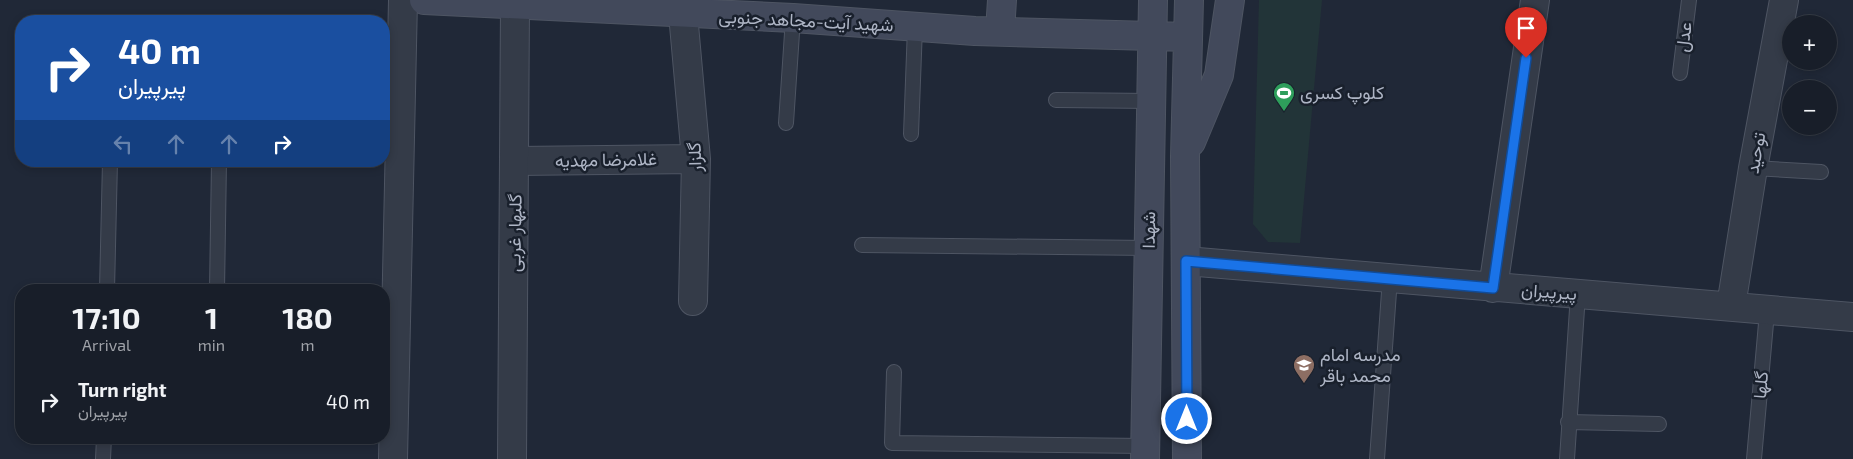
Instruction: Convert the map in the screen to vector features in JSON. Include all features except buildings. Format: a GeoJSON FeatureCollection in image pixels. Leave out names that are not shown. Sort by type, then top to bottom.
{"type":"FeatureCollection","features":[{"type":"Feature","properties":{"kind":"main road","name":"شهید آیت-مجاهد جنوبی"},"geometry":{"type":"LineString","coordinates":[[424,0],[515,6],[793,18],[915,27],[1188,37]]}},
{"type":"Feature","properties":{"kind":"main road"},"geometry":{"type":"LineString","coordinates":[[1000,31],[1002,0]]}},
{"type":"Feature","properties":{"kind":"main road","name":"شهدا"},"geometry":{"type":"LineString","coordinates":[[1145,452],[1153,0]]}},
{"type":"Feature","properties":{"kind":"main road","name":"شهدا"},"geometry":{"type":"LineString","coordinates":[[1187,459],[1185,157],[1189,0]]}},
{"type":"Feature","properties":{"kind":"main road"},"geometry":{"type":"LineString","coordinates":[[1185,157],[1219,75],[1230,0]]}},
{"type":"Feature","properties":{"kind":"street"},"geometry":{"type":"LineString","coordinates":[[390,287],[392,121],[403,0]]}},
{"type":"Feature","properties":{"kind":"street"},"geometry":{"type":"LineString","coordinates":[[1493,288],[1535,0]]}},
{"type":"Feature","properties":{"kind":"street","name":"توحید"},"geometry":{"type":"LineString","coordinates":[[1731,306],[1752,168],[1784,0]]}},
{"type":"Feature","properties":{"kind":"street","name":"گلبهار غربی"},"geometry":{"type":"LineString","coordinates":[[512,459],[516,162],[515,6]]}},
{"type":"Feature","properties":{"kind":"street","name":"گلزار"},"geometry":{"type":"LineString","coordinates":[[683,14],[696,159],[693,301]]}},
{"type":"Feature","properties":{"kind":"street","name":"غلامرضا مهدیه"},"geometry":{"type":"LineString","coordinates":[[516,162],[696,159]]}},
{"type":"Feature","properties":{"kind":"street","name":"پیرپیران"},"geometry":{"type":"LineString","coordinates":[[1186,261],[1493,288],[1731,306],[1767,312],[1853,318]]}},
{"type":"Feature","properties":{"kind":"street"},"geometry":{"type":"LineString","coordinates":[[390,392],[393,459]]}},
{"type":"Feature","properties":{"kind":"lane","name":"عدل"},"geometry":{"type":"LineString","coordinates":[[1680,73],[1689,0]]}},
{"type":"Feature","properties":{"kind":"lane"},"geometry":{"type":"LineString","coordinates":[[786,123],[793,18]]}},
{"type":"Feature","properties":{"kind":"lane"},"geometry":{"type":"LineString","coordinates":[[911,134],[915,27]]}},
{"type":"Feature","properties":{"kind":"lane"},"geometry":{"type":"LineString","coordinates":[[1056,100],[1152,101]]}},
{"type":"Feature","properties":{"kind":"lane"},"geometry":{"type":"LineString","coordinates":[[107,284],[110,167]]}},
{"type":"Feature","properties":{"kind":"lane"},"geometry":{"type":"LineString","coordinates":[[217,284],[220,167]]}},
{"type":"Feature","properties":{"kind":"lane"},"geometry":{"type":"LineString","coordinates":[[1752,168],[1821,172]]}},
{"type":"Feature","properties":{"kind":"lane"},"geometry":{"type":"LineString","coordinates":[[862,245],[1149,248]]}},
{"type":"Feature","properties":{"kind":"lane"},"geometry":{"type":"LineString","coordinates":[[1377,459],[1390,278]]}},
{"type":"Feature","properties":{"kind":"lane"},"geometry":{"type":"LineString","coordinates":[[1567,459],[1578,294]]}},
{"type":"Feature","properties":{"kind":"lane","name":"گلها"},"geometry":{"type":"LineString","coordinates":[[1754,459],[1767,312]]}},
{"type":"Feature","properties":{"kind":"lane"},"geometry":{"type":"LineString","coordinates":[[894,372],[892,444],[1145,452]]}},
{"type":"Feature","properties":{"kind":"lane"},"geometry":{"type":"LineString","coordinates":[[1568,422],[1659,424]]}},
{"type":"Feature","properties":{"kind":"lane"},"geometry":{"type":"LineString","coordinates":[[103,459],[104,444]]}},
{"type":"Feature","properties":{"kind":"shaded area","name":"کلوپ کسری"},"geometry":{"type":"Polygon","coordinates":[[[1259,0],[1322,0],[1300,243],[1268,242],[1253,224],[1259,0]]]}},
{"type":"Feature","properties":{"kind":"place","name":"کلوپ کسری"},"geometry":{"type":"Point","coordinates":[1284,112]}},
{"type":"Feature","properties":{"kind":"place","name":"مدرسه امام محمد باقر"},"geometry":{"type":"Point","coordinates":[1304,384]}},
{"type":"Feature","properties":{"kind":"route"},"geometry":{"type":"LineString","coordinates":[[1187,419],[1186,261],[1493,288],[1526,58]]}}]}
